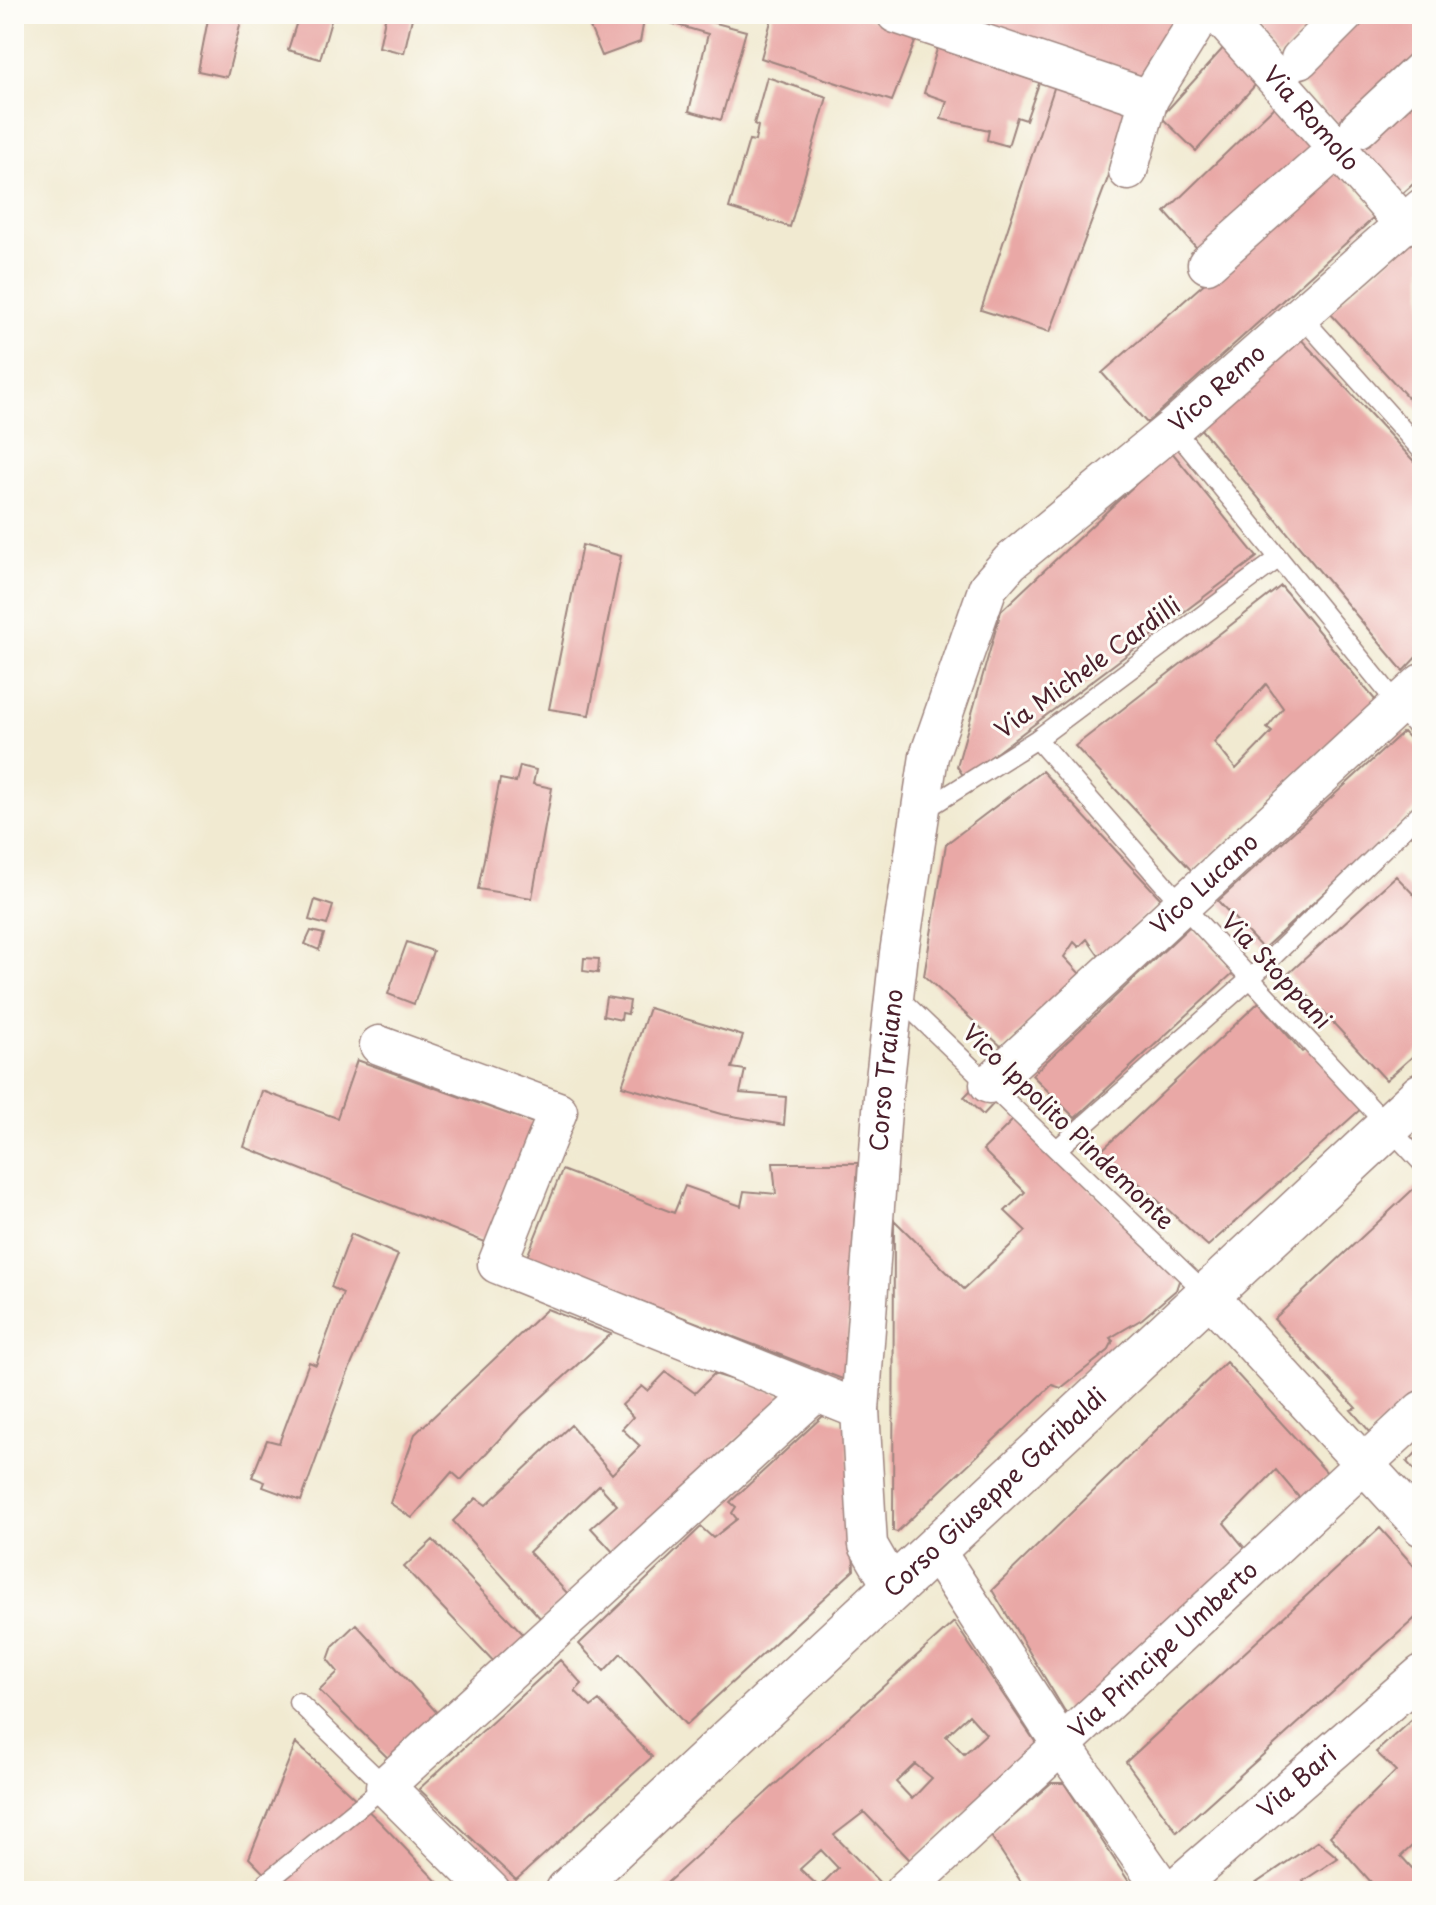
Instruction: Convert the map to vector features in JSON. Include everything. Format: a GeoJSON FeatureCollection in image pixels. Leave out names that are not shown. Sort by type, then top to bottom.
{"type":"FeatureCollection","features":[{"type":"Feature","properties":{"kind":"street"},"geometry":{"type":"LineString","coordinates":[[896,14],[1149,99]]}},
{"type":"Feature","properties":{"kind":"street"},"geometry":{"type":"LineString","coordinates":[[1128,171],[1149,99],[1202,14]]}},
{"type":"Feature","properties":{"kind":"street","name":"Via Romolo"},"geometry":{"type":"LineString","coordinates":[[1218,14],[1414,216]]}},
{"type":"Feature","properties":{"kind":"street"},"geometry":{"type":"LineString","coordinates":[[1300,59],[1345,14]]}},
{"type":"Feature","properties":{"kind":"street"},"geometry":{"type":"LineString","coordinates":[[1359,128],[1422,69]]}},
{"type":"Feature","properties":{"kind":"street"},"geometry":{"type":"LineString","coordinates":[[1207,264],[1329,156]]}},
{"type":"Feature","properties":{"kind":"street","name":"Vico Remo"},"geometry":{"type":"LineString","coordinates":[[1010,562],[1173,428],[1414,216]]}},
{"type":"Feature","properties":{"kind":"street","name":"Corso Traiano"},"geometry":{"type":"LineString","coordinates":[[894,1590],[868,1545],[860,1410],[883,1097],[929,756],[988,587],[1010,562]]}},
{"type":"Feature","properties":{"kind":"street","name":"Vico Lucano"},"geometry":{"type":"LineString","coordinates":[[989,1084],[1183,906],[1415,708]]}},
{"type":"Feature","properties":{"kind":"street"},"geometry":{"type":"LineString","coordinates":[[379,1045],[558,1111],[497,1264],[860,1410]]}},
{"type":"Feature","properties":{"kind":"street","name":"Corso Giuseppe Garibaldi"},"geometry":{"type":"LineString","coordinates":[[568,1891],[1422,1095]]}},
{"type":"Feature","properties":{"kind":"street"},"geometry":{"type":"LineString","coordinates":[[1207,1294],[1422,1527]]}},
{"type":"Feature","properties":{"kind":"street"},"geometry":{"type":"LineString","coordinates":[[491,1891],[385,1786],[815,1393]]}},
{"type":"Feature","properties":{"kind":"street","name":"Via Principe Umberto"},"geometry":{"type":"LineString","coordinates":[[904,1891],[1422,1410]]}},
{"type":"Feature","properties":{"kind":"street"},"geometry":{"type":"LineString","coordinates":[[935,1550],[1061,1744],[1164,1891]]}},
{"type":"Feature","properties":{"kind":"street","name":"Via Bari"},"geometry":{"type":"LineString","coordinates":[[1172,1891],[1422,1674]]}},
{"type":"Feature","properties":{"kind":"lane"},"geometry":{"type":"LineString","coordinates":[[1301,316],[1422,451]]}},
{"type":"Feature","properties":{"kind":"lane"},"geometry":{"type":"LineString","coordinates":[[1173,428],[1279,558],[1415,708]]}},
{"type":"Feature","properties":{"kind":"lane","name":"Via Michele Cardilli"},"geometry":{"type":"LineString","coordinates":[[921,812],[1037,739],[1279,558]]}},
{"type":"Feature","properties":{"kind":"lane","name":"Via Stoppani"},"geometry":{"type":"LineString","coordinates":[[1037,739],[1183,906],[1422,1163]]}},
{"type":"Feature","properties":{"kind":"lane"},"geometry":{"type":"LineString","coordinates":[[1057,1149],[1250,979],[1422,811]]}},
{"type":"Feature","properties":{"kind":"lane","name":"Vico Ippolito Pindemonte"},"geometry":{"type":"LineString","coordinates":[[895,994],[1207,1294]]}},
{"type":"Feature","properties":{"kind":"lane"},"geometry":{"type":"LineString","coordinates":[[256,1891],[385,1786],[298,1702]]}},
{"type":"Feature","properties":{"kind":"building"},"geometry":{"type":"Polygon","coordinates":[[[209,14],[243,14],[227,77],[198,71],[209,14]]]}},
{"type":"Feature","properties":{"kind":"building"},"geometry":{"type":"Polygon","coordinates":[[[287,14],[333,14],[320,59],[288,50],[298,18],[287,14]]]}},
{"type":"Feature","properties":{"kind":"building"},"geometry":{"type":"Polygon","coordinates":[[[386,14],[412,18],[404,53],[379,47],[386,14]]]}},
{"type":"Feature","properties":{"kind":"building"},"geometry":{"type":"Polygon","coordinates":[[[658,14],[733,14],[708,21],[746,31],[721,120],[689,111],[708,34],[657,19],[658,14]]]}},
{"type":"Feature","properties":{"kind":"building"},"geometry":{"type":"Polygon","coordinates":[[[773,14],[857,14],[918,34],[892,101],[761,58],[773,14]]]}},
{"type":"Feature","properties":{"kind":"building"},"geometry":{"type":"Polygon","coordinates":[[[929,14],[1183,14],[1147,84],[929,14]]]}},
{"type":"Feature","properties":{"kind":"building"},"geometry":{"type":"Polygon","coordinates":[[[1244,14],[1322,14],[1279,57],[1244,14]]]}},
{"type":"Feature","properties":{"kind":"building"},"geometry":{"type":"Polygon","coordinates":[[[1365,14],[1422,14],[1422,52],[1342,129],[1298,80],[1365,14]]]}},
{"type":"Feature","properties":{"kind":"building"},"geometry":{"type":"Polygon","coordinates":[[[645,15],[640,42],[602,56],[587,20],[645,15]]]}},
{"type":"Feature","properties":{"kind":"building"},"geometry":{"type":"Polygon","coordinates":[[[940,39],[1042,75],[1026,120],[1017,117],[1008,146],[987,140],[989,130],[941,119],[947,101],[924,93],[940,39]]]}},
{"type":"Feature","properties":{"kind":"building"},"geometry":{"type":"Polygon","coordinates":[[[1226,45],[1258,82],[1196,151],[1161,117],[1226,45]]]}},
{"type":"Feature","properties":{"kind":"building"},"geometry":{"type":"Polygon","coordinates":[[[767,77],[827,97],[790,227],[729,208],[749,140],[755,141],[758,126],[754,124],[767,77]]]}},
{"type":"Feature","properties":{"kind":"building"},"geometry":{"type":"Polygon","coordinates":[[[1057,79],[1135,106],[1050,332],[981,310],[1057,79]]]}},
{"type":"Feature","properties":{"kind":"building"},"geometry":{"type":"Polygon","coordinates":[[[1422,88],[1422,176],[1402,194],[1358,147],[1422,88]]]}},
{"type":"Feature","properties":{"kind":"building"},"geometry":{"type":"Polygon","coordinates":[[[1276,105],[1318,150],[1202,254],[1165,212],[1276,105]]]}},
{"type":"Feature","properties":{"kind":"building"},"geometry":{"type":"Polygon","coordinates":[[[1336,168],[1377,215],[1147,423],[1102,373],[1336,168]]]}},
{"type":"Feature","properties":{"kind":"building"},"geometry":{"type":"Polygon","coordinates":[[[1422,231],[1422,413],[1329,312],[1422,231]]]}},
{"type":"Feature","properties":{"kind":"building"},"geometry":{"type":"Polygon","coordinates":[[[1298,336],[1422,470],[1422,651],[1403,671],[1199,427],[1298,336]]]}},
{"type":"Feature","properties":{"kind":"building"},"geometry":{"type":"Polygon","coordinates":[[[1171,451],[1257,557],[964,777],[957,766],[1001,611],[1171,451]]]}},
{"type":"Feature","properties":{"kind":"building"},"geometry":{"type":"Polygon","coordinates":[[[582,545],[621,556],[589,715],[549,709],[582,545]]]}},
{"type":"Feature","properties":{"kind":"building"},"geometry":{"type":"Polygon","coordinates":[[[1281,586],[1376,701],[1192,871],[1075,746],[1281,586]],[[1266,684],[1214,742],[1236,769],[1272,732],[1267,728],[1283,708],[1266,684]]]}},
{"type":"Feature","properties":{"kind":"building"},"geometry":{"type":"Polygon","coordinates":[[[1403,732],[1422,752],[1422,803],[1263,949],[1218,901],[1403,732]]]}},
{"type":"Feature","properties":{"kind":"building"},"geometry":{"type":"Polygon","coordinates":[[[520,766],[536,770],[533,784],[552,788],[532,898],[478,889],[500,779],[516,782],[520,766]]]}},
{"type":"Feature","properties":{"kind":"building"},"geometry":{"type":"Polygon","coordinates":[[[1042,771],[1161,899],[1101,959],[1087,939],[1079,947],[1074,942],[1064,957],[1081,975],[1003,1048],[924,976],[946,844],[1042,771]]]}},
{"type":"Feature","properties":{"kind":"building"},"geometry":{"type":"Polygon","coordinates":[[[1396,876],[1417,898],[1422,893],[1422,1048],[1386,1080],[1288,974],[1396,876]]]}},
{"type":"Feature","properties":{"kind":"building"},"geometry":{"type":"Polygon","coordinates":[[[315,900],[333,906],[327,925],[309,920],[315,900]]]}},
{"type":"Feature","properties":{"kind":"building"},"geometry":{"type":"Polygon","coordinates":[[[1190,926],[1233,973],[1075,1118],[1032,1075],[1190,926]]]}},
{"type":"Feature","properties":{"kind":"building"},"geometry":{"type":"Polygon","coordinates":[[[311,931],[324,934],[319,950],[305,944],[311,931]]]}},
{"type":"Feature","properties":{"kind":"building"},"geometry":{"type":"Polygon","coordinates":[[[407,942],[433,951],[414,1004],[388,994],[407,942]]]}},
{"type":"Feature","properties":{"kind":"building"},"geometry":{"type":"Polygon","coordinates":[[[584,958],[599,959],[598,973],[583,971],[584,958]]]}},
{"type":"Feature","properties":{"kind":"building"},"geometry":{"type":"Polygon","coordinates":[[[606,997],[630,1001],[628,1014],[622,1013],[621,1020],[603,1016],[606,997]]]}},
{"type":"Feature","properties":{"kind":"building"},"geometry":{"type":"Polygon","coordinates":[[[1259,1002],[1302,1052],[1309,1047],[1362,1108],[1208,1246],[1102,1150],[1259,1002]]]}},
{"type":"Feature","properties":{"kind":"building"},"geometry":{"type":"Polygon","coordinates":[[[649,1008],[743,1036],[732,1068],[745,1070],[740,1093],[786,1097],[784,1125],[721,1114],[622,1086],[649,1008]]]}},
{"type":"Feature","properties":{"kind":"building"},"geometry":{"type":"Polygon","coordinates":[[[357,1060],[536,1124],[490,1244],[244,1147],[262,1091],[337,1118],[357,1060]]]}},
{"type":"Feature","properties":{"kind":"building"},"geometry":{"type":"Polygon","coordinates":[[[978,1083],[997,1100],[983,1115],[964,1097],[978,1083]]]}},
{"type":"Feature","properties":{"kind":"building"},"geometry":{"type":"Polygon","coordinates":[[[1017,1116],[1180,1278],[1176,1290],[1142,1319],[1110,1338],[1113,1341],[1108,1351],[1061,1388],[1052,1385],[897,1532],[893,1531],[894,1220],[964,1289],[1026,1231],[1005,1211],[1025,1192],[983,1150],[1017,1116]]]}},
{"type":"Feature","properties":{"kind":"building"},"geometry":{"type":"Polygon","coordinates":[[[773,1163],[858,1163],[845,1380],[527,1257],[562,1170],[674,1213],[685,1186],[741,1206],[744,1191],[776,1194],[773,1163]]]}},
{"type":"Feature","properties":{"kind":"building"},"geometry":{"type":"Polygon","coordinates":[[[1422,1181],[1422,1396],[1370,1432],[1351,1410],[1356,1408],[1274,1319],[1422,1181]]]}},
{"type":"Feature","properties":{"kind":"building"},"geometry":{"type":"Polygon","coordinates":[[[351,1234],[398,1255],[346,1377],[301,1501],[263,1487],[265,1482],[252,1477],[267,1440],[279,1443],[309,1362],[316,1365],[343,1293],[331,1287],[351,1234]]]}},
{"type":"Feature","properties":{"kind":"building"},"geometry":{"type":"Polygon","coordinates":[[[547,1309],[611,1334],[522,1415],[461,1480],[452,1472],[412,1518],[390,1503],[415,1434],[547,1309]]]}},
{"type":"Feature","properties":{"kind":"building"},"geometry":{"type":"Polygon","coordinates":[[[1226,1362],[1329,1475],[1302,1501],[1276,1470],[1224,1523],[1247,1551],[1069,1718],[992,1590],[1226,1362]]]}},
{"type":"Feature","properties":{"kind":"building"},"geometry":{"type":"Polygon","coordinates":[[[666,1372],[695,1393],[714,1374],[780,1394],[781,1399],[614,1553],[591,1528],[617,1505],[599,1485],[529,1552],[569,1595],[542,1620],[453,1521],[476,1498],[486,1505],[571,1425],[612,1474],[640,1446],[622,1429],[633,1417],[622,1405],[642,1386],[648,1391],[666,1372]]]}},
{"type":"Feature","properties":{"kind":"building"},"geometry":{"type":"Polygon","coordinates":[[[823,1416],[847,1425],[854,1570],[686,1725],[621,1653],[604,1671],[579,1644],[701,1527],[713,1538],[737,1519],[732,1513],[736,1507],[730,1502],[823,1416]]]}},
{"type":"Feature","properties":{"kind":"building"},"geometry":{"type":"Polygon","coordinates":[[[1422,1447],[1422,1479],[1407,1462],[1422,1447]]]}},
{"type":"Feature","properties":{"kind":"building"},"geometry":{"type":"Polygon","coordinates":[[[1380,1528],[1422,1575],[1422,1612],[1177,1832],[1126,1762],[1380,1528]]]}},
{"type":"Feature","properties":{"kind":"building"},"geometry":{"type":"Polygon","coordinates":[[[433,1540],[528,1639],[499,1667],[404,1567],[433,1540]]]}},
{"type":"Feature","properties":{"kind":"building"},"geometry":{"type":"Polygon","coordinates":[[[954,1622],[1038,1746],[911,1861],[864,1812],[834,1835],[882,1885],[875,1891],[658,1891],[954,1622]],[[969,1715],[946,1736],[964,1754],[986,1734],[969,1715]],[[915,1764],[896,1782],[912,1799],[932,1778],[915,1764]],[[821,1850],[800,1869],[819,1887],[838,1868],[821,1850]]]}},
{"type":"Feature","properties":{"kind":"building"},"geometry":{"type":"Polygon","coordinates":[[[356,1624],[439,1715],[390,1760],[319,1690],[338,1672],[328,1660],[333,1646],[356,1624]]]}},
{"type":"Feature","properties":{"kind":"building"},"geometry":{"type":"Polygon","coordinates":[[[560,1660],[582,1684],[575,1691],[591,1707],[599,1701],[652,1757],[516,1880],[419,1789],[560,1660]]]}},
{"type":"Feature","properties":{"kind":"building"},"geometry":{"type":"Polygon","coordinates":[[[1422,1710],[1422,1837],[1401,1856],[1420,1877],[1422,1875],[1422,1891],[1379,1891],[1330,1836],[1396,1771],[1376,1752],[1422,1710]]]}},
{"type":"Feature","properties":{"kind":"building"},"geometry":{"type":"Polygon","coordinates":[[[296,1743],[380,1822],[446,1891],[281,1891],[249,1858],[296,1743]]]}},
{"type":"Feature","properties":{"kind":"building"},"geometry":{"type":"Polygon","coordinates":[[[1051,1783],[1064,1783],[1135,1891],[1027,1891],[991,1836],[1051,1783]]]}},
{"type":"Feature","properties":{"kind":"building"},"geometry":{"type":"Polygon","coordinates":[[[1318,1841],[1338,1858],[1303,1881],[1309,1891],[1251,1891],[1249,1888],[1318,1841]]]}}]}
